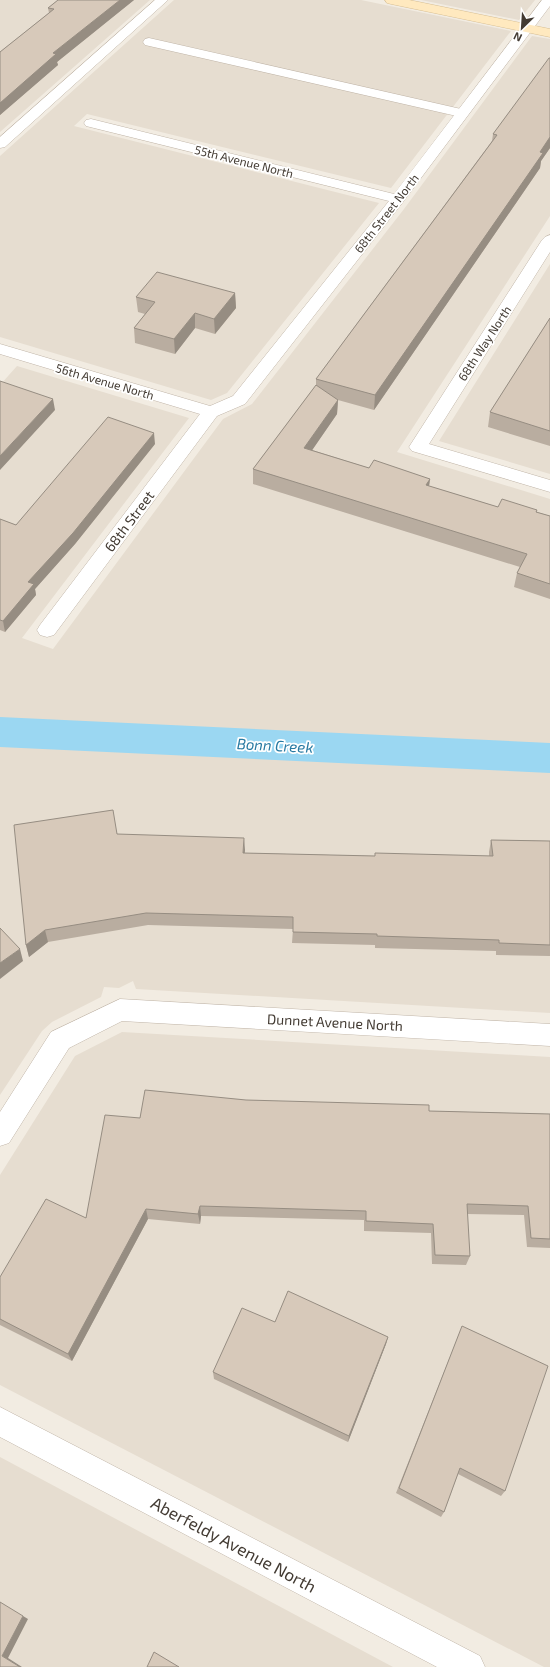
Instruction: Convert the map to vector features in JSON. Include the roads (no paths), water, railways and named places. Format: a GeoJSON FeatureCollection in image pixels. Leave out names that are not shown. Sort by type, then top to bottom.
{"type":"FeatureCollection","features":[{"type":"Feature","properties":{"kind":"main road"},"geometry":{"type":"LineString","coordinates":[[391,0],[550,33]]}},
{"type":"Feature","properties":{"kind":"street"},"geometry":{"type":"LineString","coordinates":[[0,144],[162,0]]}},
{"type":"Feature","properties":{"kind":"street","name":"68th Street North"},"geometry":{"type":"LineString","coordinates":[[211,412],[239,400],[398,199],[548,0]]}},
{"type":"Feature","properties":{"kind":"street","name":"55th Avenue North"},"geometry":{"type":"LineString","coordinates":[[91,123],[398,199]]}},
{"type":"Feature","properties":{"kind":"street","name":"68th Way North"},"geometry":{"type":"LineString","coordinates":[[550,240],[418,447],[550,486]]}},
{"type":"Feature","properties":{"kind":"street"},"geometry":{"type":"LineString","coordinates":[[0,367],[6,351]]}},
{"type":"Feature","properties":{"kind":"street","name":"56th Avenue North"},"geometry":{"type":"LineString","coordinates":[[6,351],[211,412]]}},
{"type":"Feature","properties":{"kind":"street","name":"68th Street"},"geometry":{"type":"LineString","coordinates":[[47,630],[211,412]]}},
{"type":"Feature","properties":{"kind":"street","name":"Dunnet Avenue North"},"geometry":{"type":"LineString","coordinates":[[0,1134],[60,1040],[120,1010],[550,1035]]}},
{"type":"Feature","properties":{"kind":"street","name":"Aberfeldy Avenue North"},"geometry":{"type":"LineString","coordinates":[[0,1421],[469,1667]]}},
{"type":"Feature","properties":{"kind":"lane"},"geometry":{"type":"LineString","coordinates":[[149,42],[461,114]]}},
{"type":"Feature","properties":{"kind":"waterway","name":"Bonn Creek"},"geometry":{"type":"LineString","coordinates":[[0,732],[550,758]]}}]}
